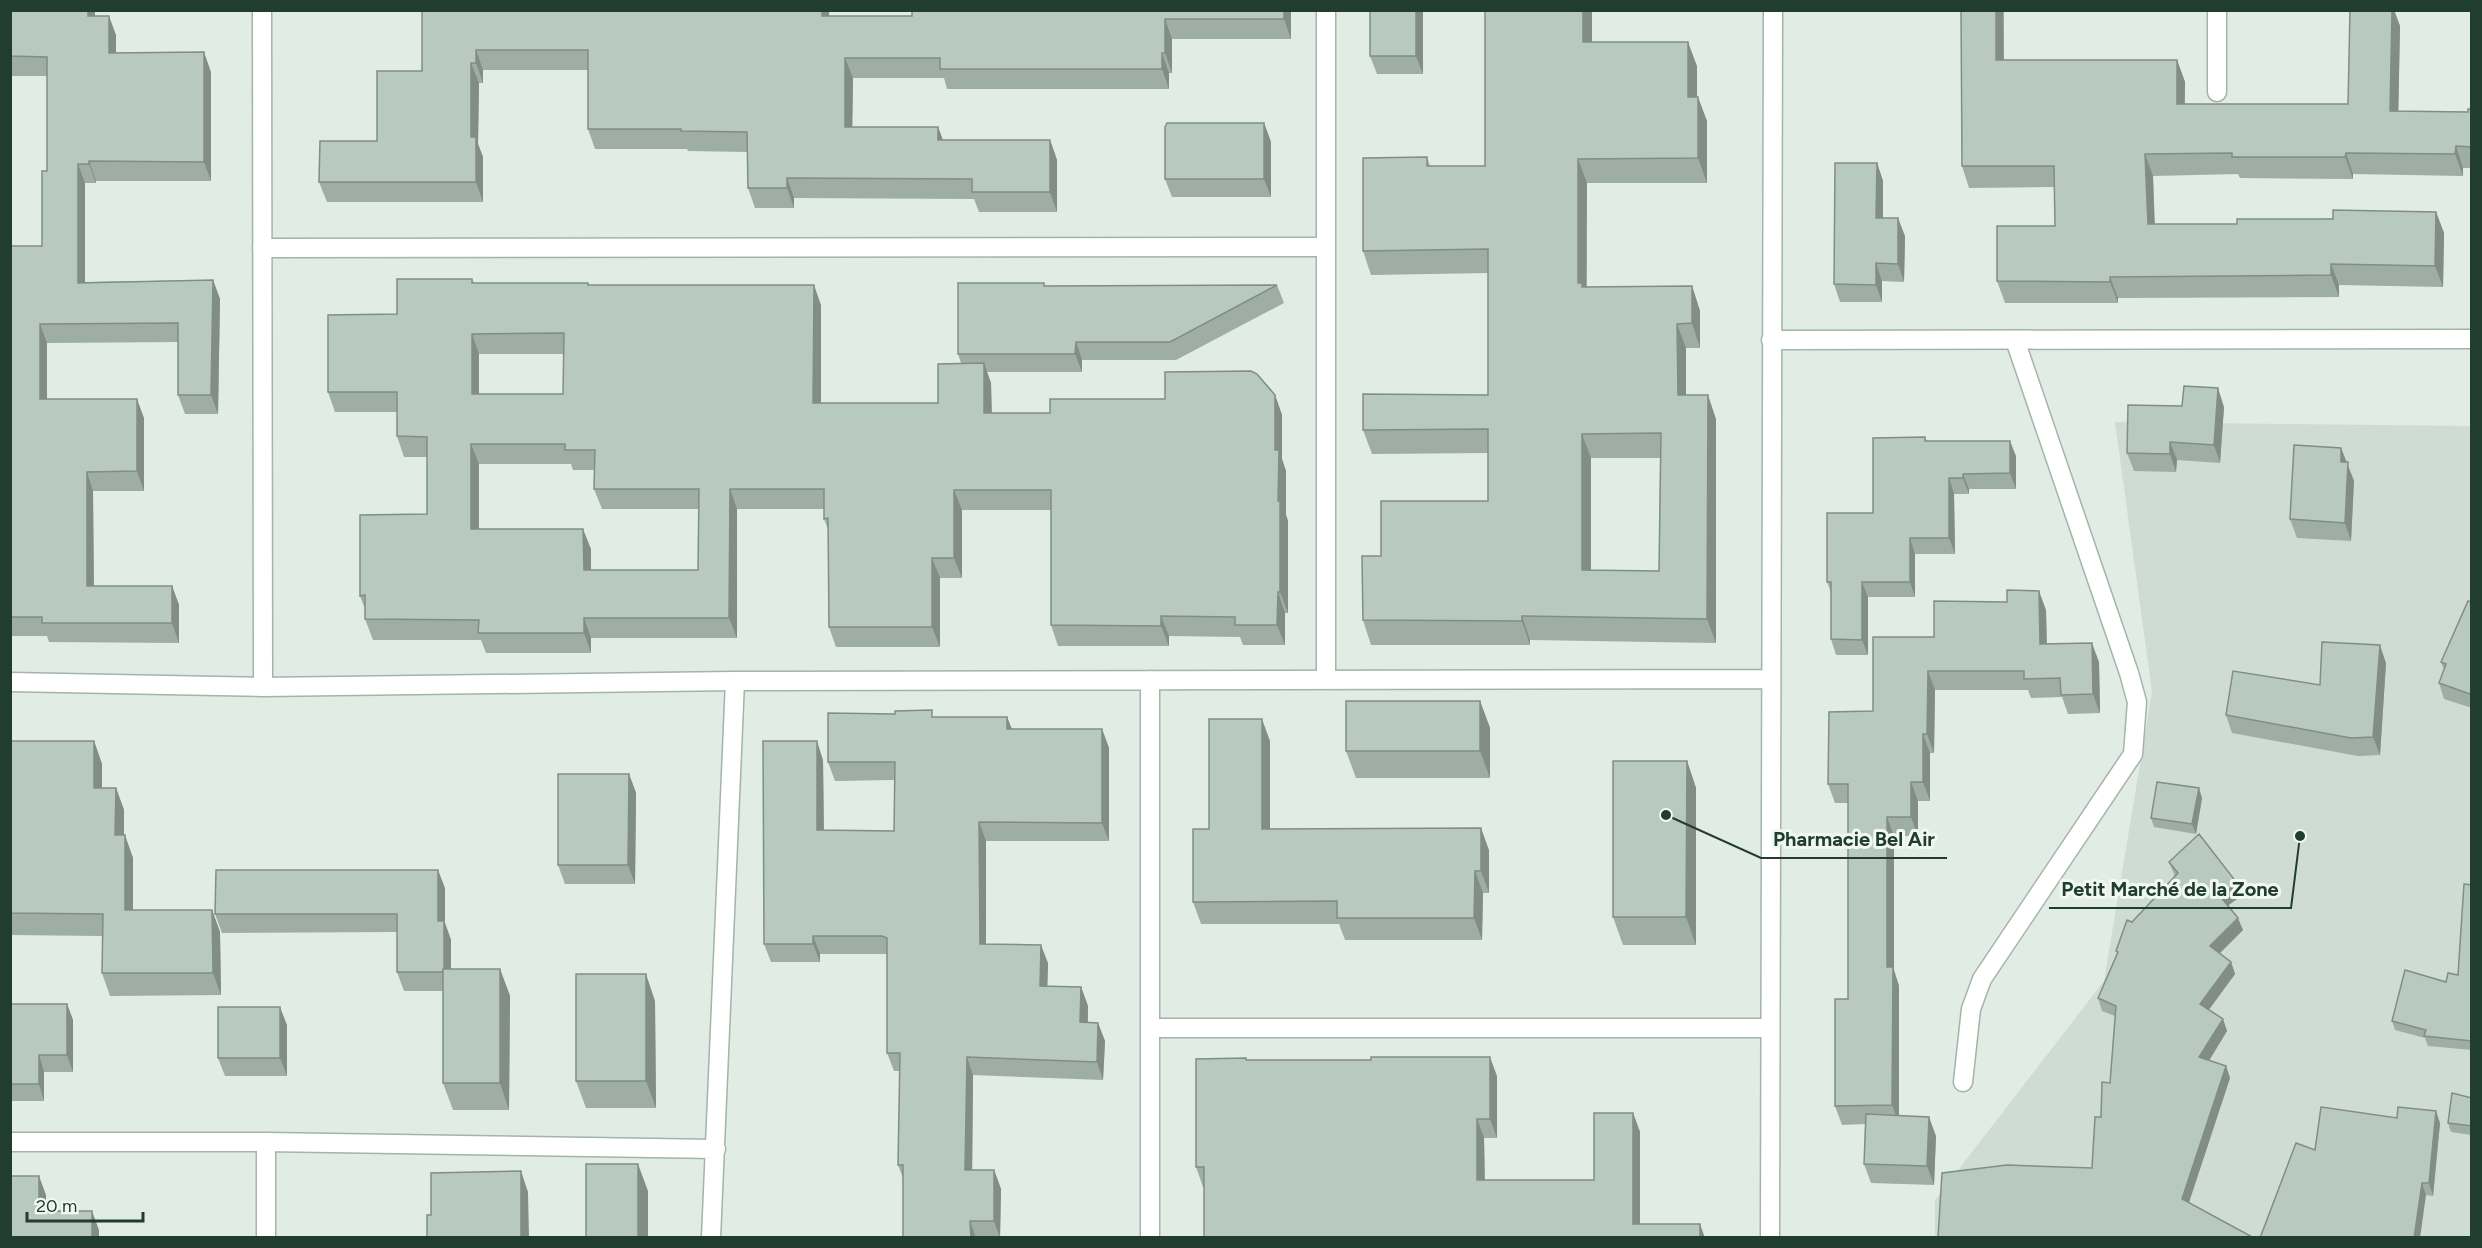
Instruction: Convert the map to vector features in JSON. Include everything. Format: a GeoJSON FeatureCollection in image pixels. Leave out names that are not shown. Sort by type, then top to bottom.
{"type":"FeatureCollection","features":[{"type":"Feature","properties":{"kind":"street"},"geometry":{"type":"LineString","coordinates":[[262,10],[263,687]]}},
{"type":"Feature","properties":{"kind":"street"},"geometry":{"type":"LineString","coordinates":[[1326,10],[1326,680]]}},
{"type":"Feature","properties":{"kind":"street"},"geometry":{"type":"LineString","coordinates":[[1770,1238],[1770,340],[1773,10]]}},
{"type":"Feature","properties":{"kind":"street"},"geometry":{"type":"LineString","coordinates":[[2217,10],[2217,92]]}},
{"type":"Feature","properties":{"kind":"street"},"geometry":{"type":"LineString","coordinates":[[262,248],[1326,247]]}},
{"type":"Feature","properties":{"kind":"street"},"geometry":{"type":"LineString","coordinates":[[1770,340],[2472,339]]}},
{"type":"Feature","properties":{"kind":"street"},"geometry":{"type":"LineString","coordinates":[[1963,1082],[1971,1009],[1982,979],[2133,754],[2137,702],[2015,340]]}},
{"type":"Feature","properties":{"kind":"street"},"geometry":{"type":"LineString","coordinates":[[10,682],[263,687],[735,681],[1770,679]]}},
{"type":"Feature","properties":{"kind":"street"},"geometry":{"type":"LineString","coordinates":[[1150,680],[1150,1238]]}},
{"type":"Feature","properties":{"kind":"street"},"geometry":{"type":"LineString","coordinates":[[711,1238],[735,681]]}},
{"type":"Feature","properties":{"kind":"street"},"geometry":{"type":"LineString","coordinates":[[1150,1028],[1770,1028]]}},
{"type":"Feature","properties":{"kind":"street"},"geometry":{"type":"LineString","coordinates":[[10,1142],[266,1142],[716,1149]]}},
{"type":"Feature","properties":{"kind":"street"},"geometry":{"type":"LineString","coordinates":[[266,1142],[266,1238]]}},
{"type":"Feature","properties":{"kind":"shaded area"},"geometry":{"type":"Polygon","coordinates":[[[2115,422],[2471,426],[2471,1237],[1935,1238],[1935,1200],[2104,981],[2152,692],[2115,422]]]}},
{"type":"Feature","properties":{"kind":"building"},"geometry":{"type":"Polygon","coordinates":[[[10,10],[88,10],[88,16],[109,16],[109,53],[204,52],[204,162],[89,161],[89,164],[78,164],[78,283],[213,280],[211,395],[178,395],[178,323],[40,324],[40,399],[137,399],[137,471],[87,472],[87,586],[172,586],[172,623],[42,623],[42,617],[10,617],[10,246],[42,246],[42,171],[47,171],[47,57],[10,56],[10,10]]]}},
{"type":"Feature","properties":{"kind":"building"},"geometry":{"type":"Polygon","coordinates":[[[422,10],[822,10],[822,16],[912,16],[912,10],[1284,10],[1284,19],[1165,19],[1165,53],[1162,53],[1162,69],[940,69],[940,58],[845,58],[845,127],[938,127],[938,140],[1050,140],[1050,192],[972,192],[972,179],[787,178],[787,188],[748,188],[747,132],[588,129],[588,50],[476,50],[476,63],[471,63],[471,137],[476,137],[476,182],[319,182],[320,141],[377,141],[377,71],[422,71],[422,10]]]}},
{"type":"Feature","properties":{"kind":"building"},"geometry":{"type":"Polygon","coordinates":[[[1370,10],[1416,10],[1416,56],[1370,56],[1370,10]]]}},
{"type":"Feature","properties":{"kind":"building"},"geometry":{"type":"Polygon","coordinates":[[[1485,10],[1583,10],[1583,42],[1688,42],[1688,97],[1698,97],[1698,158],[1578,159],[1578,283],[1582,283],[1582,287],[1692,286],[1692,323],[1677,324],[1678,395],[1708,395],[1707,619],[1522,616],[1522,621],[1363,620],[1362,556],[1381,556],[1381,501],[1488,501],[1488,429],[1363,430],[1363,394],[1488,395],[1488,249],[1363,251],[1363,158],[1427,157],[1427,166],[1485,166],[1485,10]],[[1661,433],[1582,434],[1582,570],[1659,571],[1661,433]]]}},
{"type":"Feature","properties":{"kind":"building"},"geometry":{"type":"Polygon","coordinates":[[[1961,10],[1996,10],[1996,60],[2177,60],[2177,104],[2348,104],[2350,10],[2392,10],[2390,111],[2468,112],[2468,109],[2472,109],[2472,147],[2456,146],[2455,154],[2346,153],[2345,157],[2232,157],[2232,153],[2145,154],[2148,224],[2237,224],[2237,219],[2333,219],[2333,210],[2436,212],[2435,266],[2331,264],[2331,275],[2110,277],[2110,282],[1997,281],[1997,226],[2055,226],[2054,166],[1962,166],[1961,10]]]}},
{"type":"Feature","properties":{"kind":"building"},"geometry":{"type":"Polygon","coordinates":[[[1167,123],[1264,123],[1264,179],[1165,179],[1165,127],[1167,123]]]}},
{"type":"Feature","properties":{"kind":"building"},"geometry":{"type":"Polygon","coordinates":[[[1835,163],[1877,163],[1876,218],[1898,218],[1898,264],[1876,263],[1876,285],[1834,284],[1835,163]]]}},
{"type":"Feature","properties":{"kind":"building"},"geometry":{"type":"Polygon","coordinates":[[[397,279],[472,279],[472,283],[588,283],[588,285],[814,285],[813,403],[938,403],[938,364],[984,363],[984,413],[1050,413],[1050,399],[1165,399],[1165,372],[1251,371],[1257,374],[1275,395],[1275,450],[1279,450],[1278,501],[1280,501],[1280,592],[1278,592],[1277,625],[1235,625],[1235,617],[1161,616],[1161,626],[1051,625],[1051,490],[954,490],[954,558],[932,558],[932,627],[829,627],[828,518],[824,519],[824,489],[730,489],[729,618],[584,618],[584,633],[478,633],[479,620],[365,619],[365,595],[360,596],[360,515],[427,514],[427,437],[397,436],[397,392],[328,392],[328,315],[397,314],[397,279]],[[564,333],[472,334],[472,394],[563,394],[564,333]],[[471,444],[471,529],[583,529],[584,570],[698,570],[699,489],[594,489],[595,450],[565,450],[565,444],[471,444]]]}},
{"type":"Feature","properties":{"kind":"building"},"geometry":{"type":"Polygon","coordinates":[[[958,283],[1044,283],[1044,286],[1277,285],[1170,342],[1076,342],[1075,354],[958,354],[958,283]]]}},
{"type":"Feature","properties":{"kind":"building"},"geometry":{"type":"Polygon","coordinates":[[[2184,386],[2218,388],[2214,445],[2170,442],[2170,454],[2127,453],[2128,405],[2182,406],[2184,386]]]}},
{"type":"Feature","properties":{"kind":"building"},"geometry":{"type":"Polygon","coordinates":[[[1925,437],[1925,441],[2010,441],[2010,473],[1963,474],[1963,478],[1949,478],[1949,538],[1910,538],[1910,582],[1862,582],[1862,640],[1831,639],[1831,582],[1827,582],[1827,513],[1873,513],[1873,438],[1925,437]]]}},
{"type":"Feature","properties":{"kind":"building"},"geometry":{"type":"Polygon","coordinates":[[[2294,445],[2341,448],[2341,462],[2348,462],[2345,523],[2290,519],[2294,445]]]}},
{"type":"Feature","properties":{"kind":"building"},"geometry":{"type":"Polygon","coordinates":[[[2007,590],[2039,591],[2040,644],[2092,643],[2093,694],[2061,695],[2060,678],[2024,679],[2024,671],[1928,671],[1927,734],[1923,734],[1923,782],[1911,782],[1911,817],[1887,817],[1887,967],[1893,967],[1892,1105],[1835,1106],[1835,999],[1848,999],[1848,784],[1828,784],[1829,712],[1873,711],[1873,637],[1934,637],[1934,601],[2007,602],[2007,590]]]}},
{"type":"Feature","properties":{"kind":"building"},"geometry":{"type":"Polygon","coordinates":[[[2468,601],[2472,602],[2472,690],[2470,694],[2439,683],[2446,664],[2441,662],[2468,601]]]}},
{"type":"Feature","properties":{"kind":"building"},"geometry":{"type":"Polygon","coordinates":[[[2322,642],[2380,645],[2373,737],[2351,738],[2226,715],[2233,671],[2320,685],[2322,642]]]}},
{"type":"Feature","properties":{"kind":"building"},"geometry":{"type":"Polygon","coordinates":[[[1346,701],[1480,701],[1480,751],[1346,751],[1346,701]]]}},
{"type":"Feature","properties":{"kind":"building"},"geometry":{"type":"Polygon","coordinates":[[[932,710],[932,717],[1007,717],[1007,729],[1102,729],[1102,823],[979,822],[980,944],[1041,945],[1040,986],[1081,987],[1080,1022],[1098,1023],[1097,1062],[967,1057],[965,1170],[994,1170],[994,1221],[970,1221],[971,1238],[903,1238],[903,1165],[898,1165],[900,1053],[887,1053],[887,938],[882,936],[813,936],[813,944],[764,944],[763,741],[817,741],[817,830],[894,831],[895,762],[828,762],[828,713],[895,714],[895,711],[932,710]]]}},
{"type":"Feature","properties":{"kind":"building"},"geometry":{"type":"Polygon","coordinates":[[[1209,719],[1262,719],[1262,829],[1481,828],[1481,871],[1475,871],[1474,918],[1337,918],[1337,901],[1193,902],[1193,829],[1209,829],[1209,719]]]}},
{"type":"Feature","properties":{"kind":"building"},"geometry":{"type":"Polygon","coordinates":[[[10,741],[94,741],[94,788],[116,788],[115,835],[125,835],[125,910],[212,910],[213,973],[102,973],[103,914],[10,913],[10,741]]]}},
{"type":"Feature","properties":{"kind":"building"},"geometry":{"type":"Polygon","coordinates":[[[1613,761],[1687,761],[1686,917],[1613,917],[1613,761]]]}},
{"type":"Feature","properties":{"kind":"building"},"geometry":{"type":"Polygon","coordinates":[[[558,774],[629,774],[628,865],[558,865],[558,774]]]}},
{"type":"Feature","properties":{"kind":"building"},"geometry":{"type":"Polygon","coordinates":[[[2157,782],[2199,788],[2192,824],[2151,818],[2157,782]]]}},
{"type":"Feature","properties":{"kind":"building"},"geometry":{"type":"Polygon","coordinates":[[[2199,834],[2237,883],[2220,896],[2238,918],[2210,946],[2231,962],[2200,1004],[2223,1019],[2199,1057],[2226,1066],[2182,1199],[2254,1238],[1938,1238],[1942,1173],[2007,1165],[2092,1168],[2095,1117],[2101,1117],[2102,1082],[2110,1083],[2116,1006],[2098,998],[2118,952],[2116,951],[2127,920],[2132,922],[2178,873],[2169,862],[2199,834]]]}},
{"type":"Feature","properties":{"kind":"building"},"geometry":{"type":"Polygon","coordinates":[[[216,870],[438,870],[438,921],[444,921],[443,972],[397,972],[397,914],[215,914],[216,870]]]}},
{"type":"Feature","properties":{"kind":"building"},"geometry":{"type":"Polygon","coordinates":[[[2464,884],[2472,885],[2472,1041],[2424,1036],[2426,1030],[2392,1021],[2405,970],[2446,982],[2448,973],[2458,975],[2464,884]]]}},
{"type":"Feature","properties":{"kind":"building"},"geometry":{"type":"Polygon","coordinates":[[[443,969],[500,969],[500,1083],[443,1083],[443,969]]]}},
{"type":"Feature","properties":{"kind":"building"},"geometry":{"type":"Polygon","coordinates":[[[576,974],[646,974],[646,1081],[576,1081],[576,974]]]}},
{"type":"Feature","properties":{"kind":"building"},"geometry":{"type":"Polygon","coordinates":[[[10,1004],[67,1004],[67,1055],[39,1055],[39,1084],[10,1084],[10,1004]]]}},
{"type":"Feature","properties":{"kind":"building"},"geometry":{"type":"Polygon","coordinates":[[[218,1007],[280,1007],[280,1058],[218,1058],[218,1007]]]}},
{"type":"Feature","properties":{"kind":"building"},"geometry":{"type":"Polygon","coordinates":[[[1371,1057],[1490,1057],[1490,1119],[1477,1119],[1477,1180],[1594,1180],[1594,1113],[1633,1113],[1633,1224],[1700,1224],[1700,1238],[1204,1238],[1204,1167],[1196,1167],[1196,1059],[1371,1060],[1371,1057]]]}},
{"type":"Feature","properties":{"kind":"building"},"geometry":{"type":"Polygon","coordinates":[[[2452,1093],[2472,1098],[2472,1126],[2448,1123],[2452,1093]]]}},
{"type":"Feature","properties":{"kind":"building"},"geometry":{"type":"Polygon","coordinates":[[[2321,1107],[2397,1118],[2398,1107],[2436,1111],[2429,1183],[2422,1183],[2414,1238],[2260,1238],[2296,1143],[2315,1150],[2321,1107]]]}},
{"type":"Feature","properties":{"kind":"building"},"geometry":{"type":"Polygon","coordinates":[[[1866,1114],[1929,1117],[1927,1166],[1864,1164],[1866,1114]]]}},
{"type":"Feature","properties":{"kind":"building"},"geometry":{"type":"Polygon","coordinates":[[[586,1164],[638,1164],[638,1238],[586,1238],[586,1164]]]}},
{"type":"Feature","properties":{"kind":"building"},"geometry":{"type":"Polygon","coordinates":[[[521,1171],[521,1238],[427,1238],[427,1215],[431,1215],[431,1173],[521,1171]]]}},
{"type":"Feature","properties":{"kind":"building"},"geometry":{"type":"Polygon","coordinates":[[[10,1176],[39,1176],[39,1211],[92,1211],[92,1238],[10,1238],[10,1176]]]}},
{"type":"Feature","properties":{"kind":"place","name":"Pharmacie Bel Air"},"geometry":{"type":"Point","coordinates":[1666,815]}},
{"type":"Feature","properties":{"kind":"place","name":"Petit Marché de la Zone"},"geometry":{"type":"Point","coordinates":[2300,836]}}]}
